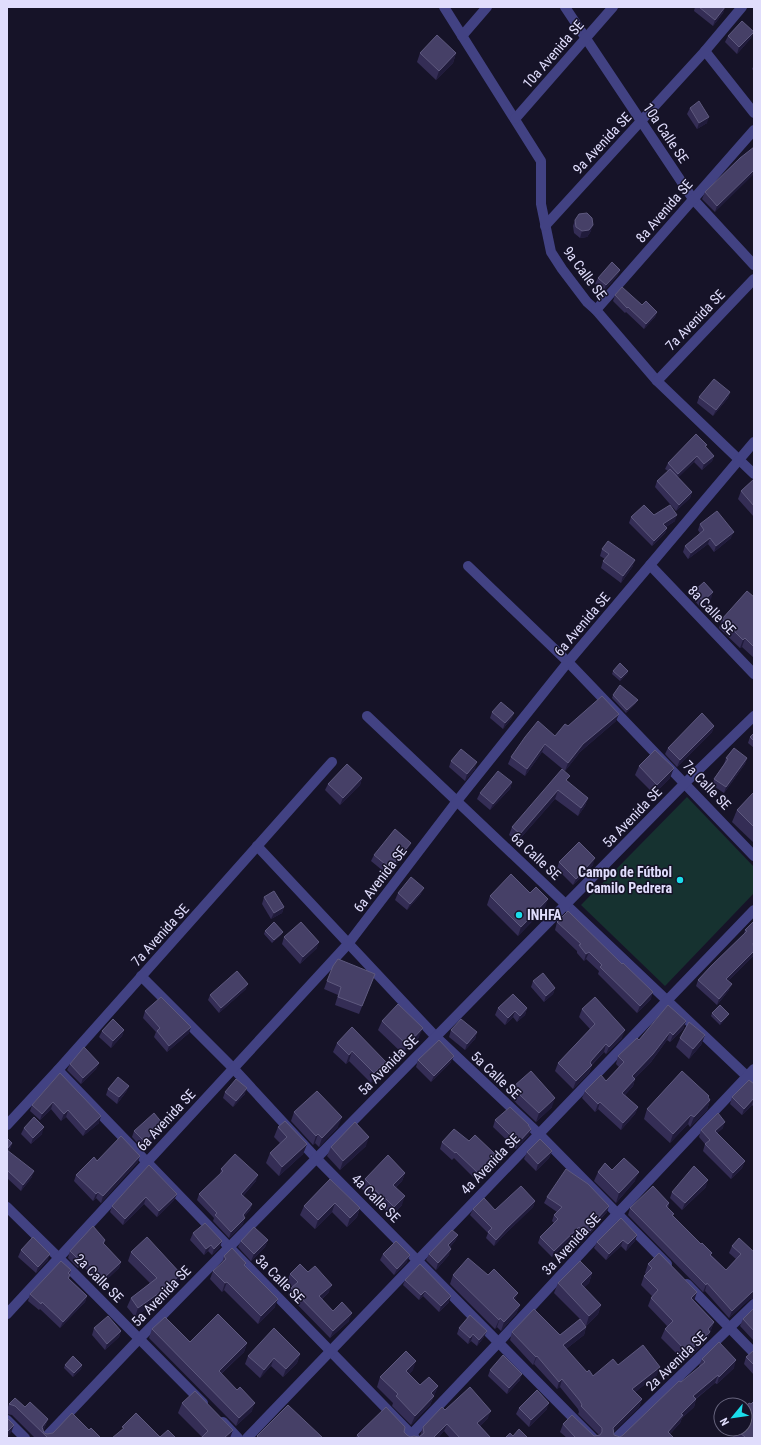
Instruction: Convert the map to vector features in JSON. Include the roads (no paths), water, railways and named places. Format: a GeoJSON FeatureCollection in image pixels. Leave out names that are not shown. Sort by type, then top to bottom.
{"type":"FeatureCollection","features":[{"type":"Feature","properties":{"kind":"street","name":"9a Calle SE"},"geometry":{"type":"LineString","coordinates":[[444,7],[541,161],[541,204],[551,252],[587,302],[596,310],[657,380],[754,474]]}},
{"type":"Feature","properties":{"kind":"street"},"geometry":{"type":"LineString","coordinates":[[462,36],[487,7]]}},
{"type":"Feature","properties":{"kind":"street","name":"10a Calle SE"},"geometry":{"type":"LineString","coordinates":[[565,7],[693,199],[754,265]]}},
{"type":"Feature","properties":{"kind":"street","name":"10a Avenida SE"},"geometry":{"type":"LineString","coordinates":[[515,119],[613,7]]}},
{"type":"Feature","properties":{"kind":"street","name":"9a Avenida SE"},"geometry":{"type":"LineString","coordinates":[[546,226],[705,51],[742,7]]}},
{"type":"Feature","properties":{"kind":"street"},"geometry":{"type":"LineString","coordinates":[[705,51],[754,113]]}},
{"type":"Feature","properties":{"kind":"street","name":"8a Avenida SE"},"geometry":{"type":"LineString","coordinates":[[596,310],[754,130]]}},
{"type":"Feature","properties":{"kind":"street","name":"7a Avenida SE"},"geometry":{"type":"LineString","coordinates":[[657,380],[754,279]]}},
{"type":"Feature","properties":{"kind":"street","name":"6a Avenida SE"},"geometry":{"type":"LineString","coordinates":[[7,1314],[348,944],[457,801],[568,662],[754,442]]}},
{"type":"Feature","properties":{"kind":"street","name":"8a Calle SE"},"geometry":{"type":"LineString","coordinates":[[650,565],[754,674]]}},
{"type":"Feature","properties":{"kind":"street","name":"7a Calle SE"},"geometry":{"type":"LineString","coordinates":[[468,566],[568,662],[754,856]]}},
{"type":"Feature","properties":{"kind":"street","name":"6a Calle SE"},"geometry":{"type":"LineString","coordinates":[[367,716],[667,1000],[752,1076]]}},
{"type":"Feature","properties":{"kind":"street","name":"5a Avenida SE"},"geometry":{"type":"LineString","coordinates":[[45,1438],[228,1247],[685,783],[754,716]]}},
{"type":"Feature","properties":{"kind":"street","name":"7a Avenida SE"},"geometry":{"type":"LineString","coordinates":[[7,1125],[58,1070],[332,762]]}},
{"type":"Feature","properties":{"kind":"street","name":"5a Calle SE"},"geometry":{"type":"LineString","coordinates":[[257,846],[436,1037],[539,1134],[754,1353]]}},
{"type":"Feature","properties":{"kind":"street","name":"4a Avenida SE"},"geometry":{"type":"LineString","coordinates":[[247,1438],[754,910]]}},
{"type":"Feature","properties":{"kind":"street","name":"4a Calle SE"},"geometry":{"type":"LineString","coordinates":[[142,976],[233,1068],[316,1158],[593,1438]]}},
{"type":"Feature","properties":{"kind":"street","name":"3a Calle SE"},"geometry":{"type":"LineString","coordinates":[[58,1070],[228,1247],[331,1351],[412,1437]]}},
{"type":"Feature","properties":{"kind":"street","name":"3a Avenida SE"},"geometry":{"type":"LineString","coordinates":[[412,1437],[618,1213],[752,1076]]}},
{"type":"Feature","properties":{"kind":"street","name":"2a Calle SE"},"geometry":{"type":"LineString","coordinates":[[7,1208],[59,1258],[238,1438]]}},
{"type":"Feature","properties":{"kind":"street","name":"2a Avenida SE"},"geometry":{"type":"LineString","coordinates":[[616,1438],[754,1304]]}},
{"type":"Feature","properties":{"kind":"street"},"geometry":{"type":"LineString","coordinates":[[7,1420],[25,1438]]}},
{"type":"Feature","properties":{"kind":"place","name":"Campo de Fútbol Camilo Pedrera"},"geometry":{"type":"Point","coordinates":[680,880]}},
{"type":"Feature","properties":{"kind":"place","name":"INHFA"},"geometry":{"type":"Point","coordinates":[519,915]}}]}
